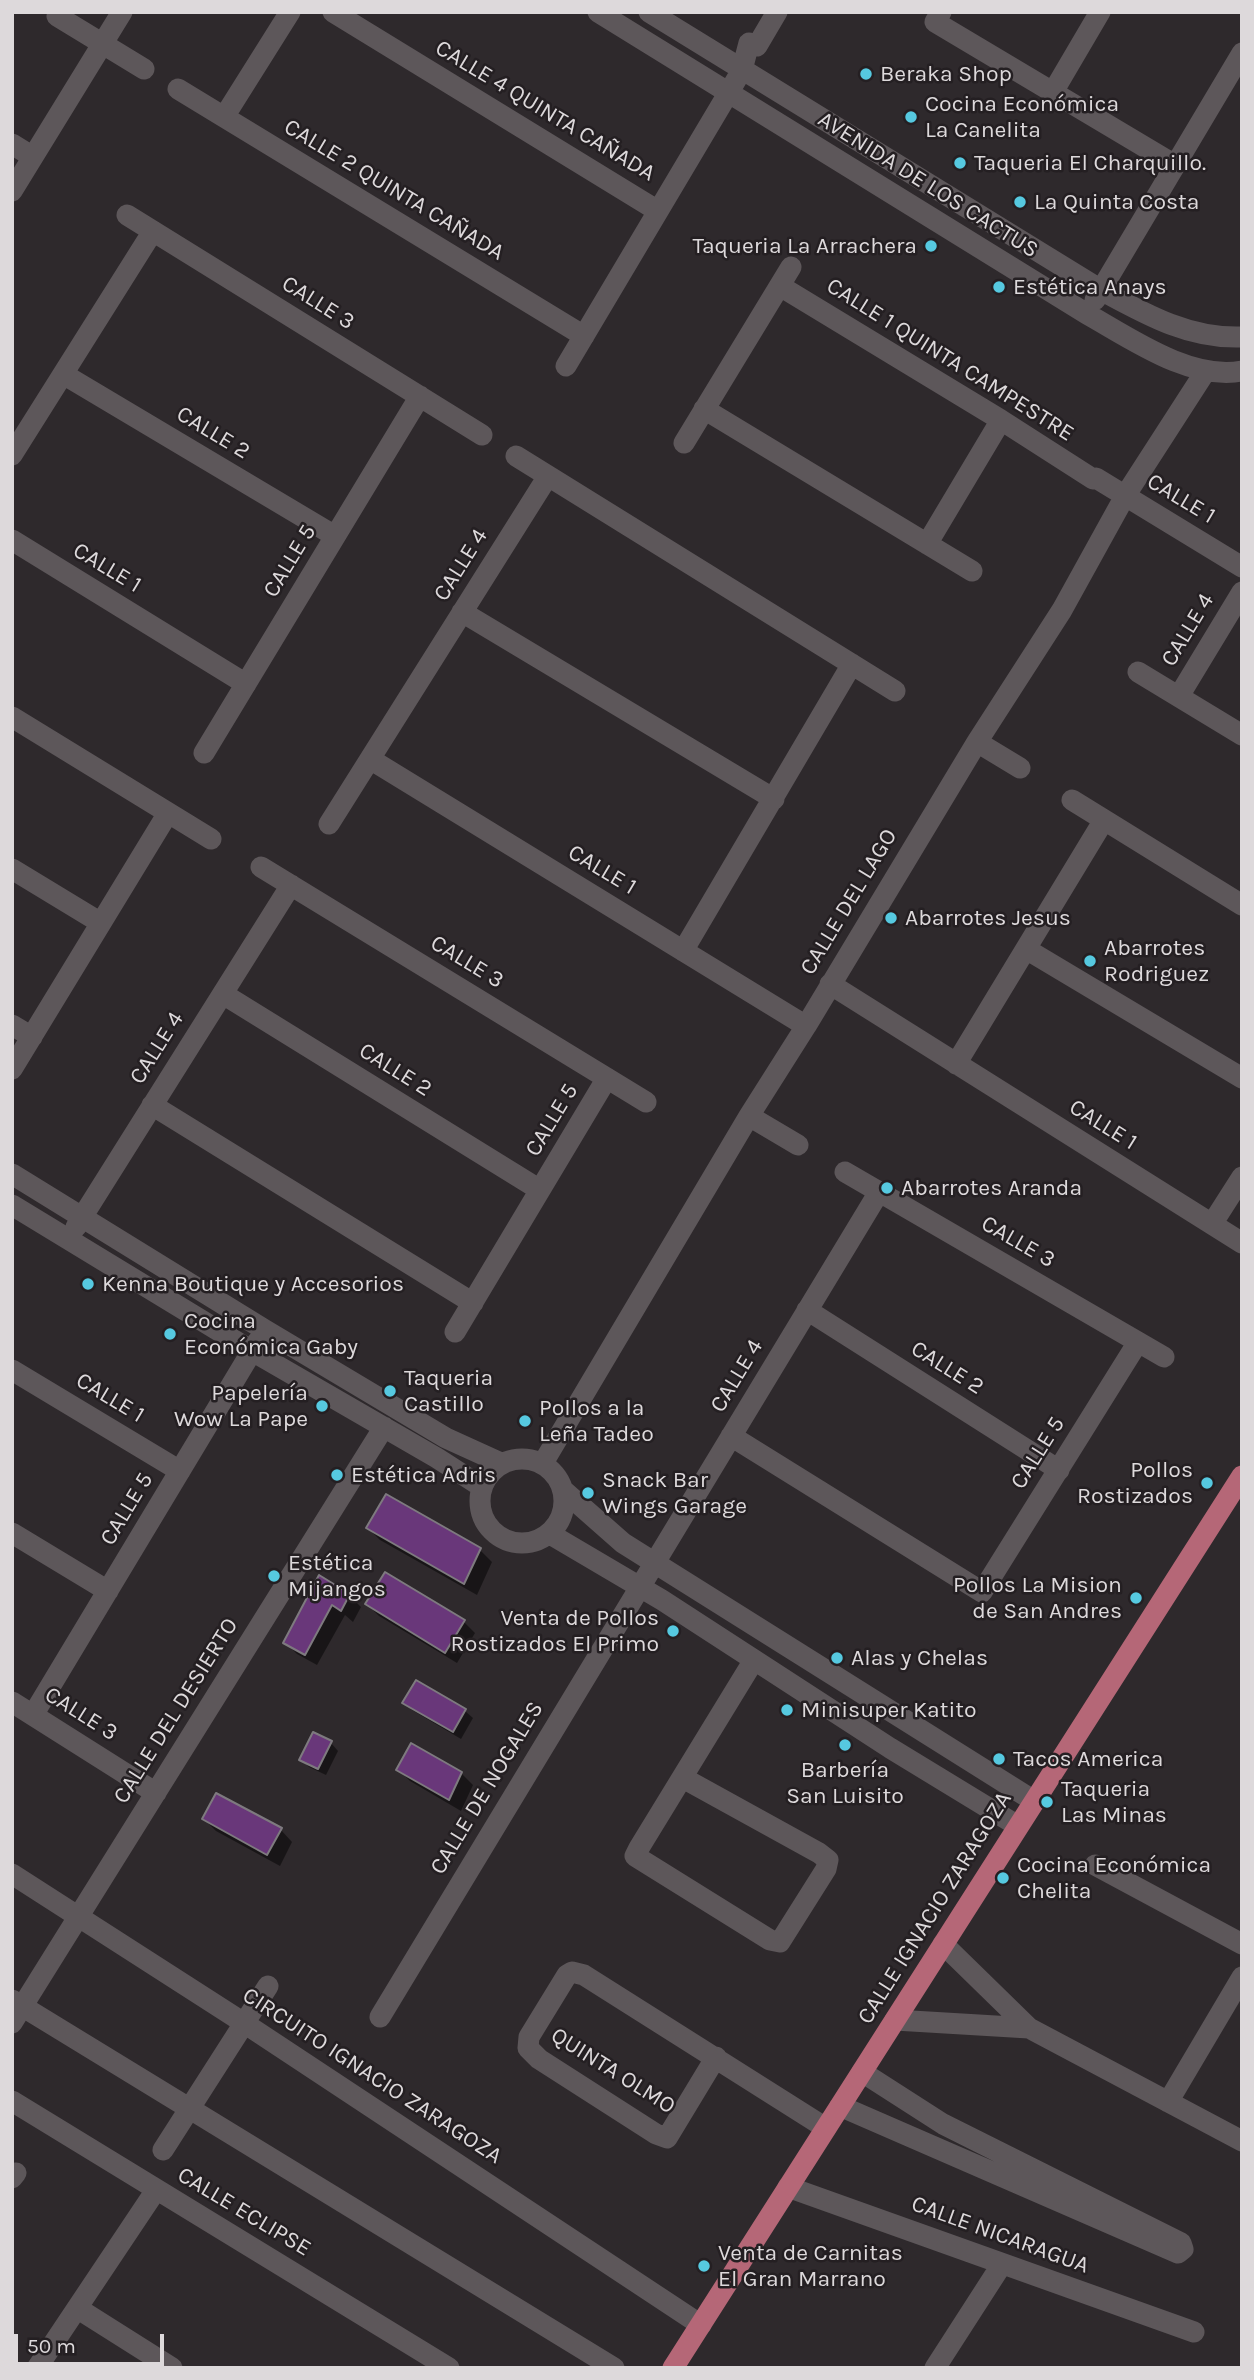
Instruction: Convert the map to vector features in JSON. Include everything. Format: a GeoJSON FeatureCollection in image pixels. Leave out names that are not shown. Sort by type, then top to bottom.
{"type":"FeatureCollection","features":[{"type":"Feature","properties":{"kind":"main road","name":"CALLE IGNACIO ZARAGOZA"},"geometry":{"type":"LineString","coordinates":[[673,2368],[1242,1475]]}},
{"type":"Feature","properties":{"kind":"street"},"geometry":{"type":"LineString","coordinates":[[12,191],[122,12]]}},
{"type":"Feature","properties":{"kind":"street"},"geometry":{"type":"LineString","coordinates":[[224,117],[290,12]]}},
{"type":"Feature","properties":{"kind":"street","name":"CALLE 4 QUINTA CAÑADA"},"geometry":{"type":"LineString","coordinates":[[332,12],[658,211]]}},
{"type":"Feature","properties":{"kind":"street","name":"AVENIDA DE LOS CACTUS"},"geometry":{"type":"LineString","coordinates":[[598,12],[1087,314],[1149,348],[1205,372],[1242,372]]}},
{"type":"Feature","properties":{"kind":"street","name":"AVENIDA DE LOS CACTUS"},"geometry":{"type":"LineString","coordinates":[[649,12],[1101,290],[1153,319],[1190,331],[1242,337]]}},
{"type":"Feature","properties":{"kind":"street"},"geometry":{"type":"LineString","coordinates":[[566,366],[742,71],[749,43],[757,46],[777,12]]}},
{"type":"Feature","properties":{"kind":"street"},"geometry":{"type":"LineString","coordinates":[[1053,92],[1100,12]]}},
{"type":"Feature","properties":{"kind":"street"},"geometry":{"type":"LineString","coordinates":[[57,16],[144,69]]}},
{"type":"Feature","properties":{"kind":"street"},"geometry":{"type":"LineString","coordinates":[[938,17],[1053,92],[1175,165]]}},
{"type":"Feature","properties":{"kind":"street"},"geometry":{"type":"LineString","coordinates":[[1087,314],[1242,53]]}},
{"type":"Feature","properties":{"kind":"street","name":"CALLE 2 QUINTA CAÑADA"},"geometry":{"type":"LineString","coordinates":[[178,89],[584,336]]}},
{"type":"Feature","properties":{"kind":"street"},"geometry":{"type":"LineString","coordinates":[[12,144],[33,157]]}},
{"type":"Feature","properties":{"kind":"street","name":"CALLE 3"},"geometry":{"type":"LineString","coordinates":[[127,215],[482,435]]}},
{"type":"Feature","properties":{"kind":"street"},"geometry":{"type":"LineString","coordinates":[[12,455],[153,231]]}},
{"type":"Feature","properties":{"kind":"street"},"geometry":{"type":"LineString","coordinates":[[684,443],[792,267]]}},
{"type":"Feature","properties":{"kind":"street","name":"CALLE 1 QUINTA CAMPESTRE"},"geometry":{"type":"LineString","coordinates":[[780,286],[1093,479]]}},
{"type":"Feature","properties":{"kind":"street","name":"CALLE DEL LAGO"},"geometry":{"type":"LineString","coordinates":[[543,1463],[749,1116],[977,741],[1062,610],[1125,496],[1205,372]]}},
{"type":"Feature","properties":{"kind":"street","name":"CALLE 2"},"geometry":{"type":"LineString","coordinates":[[63,374],[335,537]]}},
{"type":"Feature","properties":{"kind":"street","name":"CALLE 5"},"geometry":{"type":"LineString","coordinates":[[204,754],[420,396]]}},
{"type":"Feature","properties":{"kind":"street"},"geometry":{"type":"LineString","coordinates":[[704,409],[972,571]]}},
{"type":"Feature","properties":{"kind":"street"},"geometry":{"type":"LineString","coordinates":[[927,544],[1001,420]]}},
{"type":"Feature","properties":{"kind":"street"},"geometry":{"type":"LineString","coordinates":[[516,456],[895,691]]}},
{"type":"Feature","properties":{"kind":"street","name":"CALLE 4"},"geometry":{"type":"LineString","coordinates":[[329,824],[548,476]]}},
{"type":"Feature","properties":{"kind":"street","name":"CALLE 1"},"geometry":{"type":"LineString","coordinates":[[1093,479],[1096,478],[1242,567]]}},
{"type":"Feature","properties":{"kind":"street","name":"CALLE 1"},"geometry":{"type":"LineString","coordinates":[[12,540],[246,684]]}},
{"type":"Feature","properties":{"kind":"street","name":"CALLE 4"},"geometry":{"type":"LineString","coordinates":[[1179,696],[1242,592]]}},
{"type":"Feature","properties":{"kind":"street"},"geometry":{"type":"LineString","coordinates":[[462,612],[774,799]]}},
{"type":"Feature","properties":{"kind":"street"},"geometry":{"type":"LineString","coordinates":[[683,951],[852,664]]}},
{"type":"Feature","properties":{"kind":"street"},"geometry":{"type":"LineString","coordinates":[[1138,672],[1242,735]]}},
{"type":"Feature","properties":{"kind":"street"},"geometry":{"type":"LineString","coordinates":[[12,717],[211,839]]}},
{"type":"Feature","properties":{"kind":"street"},"geometry":{"type":"LineString","coordinates":[[977,741],[1020,768]]}},
{"type":"Feature","properties":{"kind":"street","name":"CALLE 1"},"geometry":{"type":"LineString","coordinates":[[370,759],[806,1026]]}},
{"type":"Feature","properties":{"kind":"street"},"geometry":{"type":"LineString","coordinates":[[1072,800],[1242,905]]}},
{"type":"Feature","properties":{"kind":"street"},"geometry":{"type":"LineString","coordinates":[[12,1069],[168,813]]}},
{"type":"Feature","properties":{"kind":"street"},"geometry":{"type":"LineString","coordinates":[[956,1064],[1104,820]]}},
{"type":"Feature","properties":{"kind":"street","name":"CALLE 3"},"geometry":{"type":"LineString","coordinates":[[261,867],[646,1102]]}},
{"type":"Feature","properties":{"kind":"street"},"geometry":{"type":"LineString","coordinates":[[12,869],[101,923]]}},
{"type":"Feature","properties":{"kind":"street","name":"CALLE 4"},"geometry":{"type":"LineString","coordinates":[[68,1239],[291,885]]}},
{"type":"Feature","properties":{"kind":"street"},"geometry":{"type":"LineString","coordinates":[[1026,949],[1242,1078]]}},
{"type":"Feature","properties":{"kind":"street","name":"CALLE 1"},"geometry":{"type":"LineString","coordinates":[[830,984],[1242,1243]]}},
{"type":"Feature","properties":{"kind":"street","name":"CALLE 2"},"geometry":{"type":"LineString","coordinates":[[223,994],[540,1190]]}},
{"type":"Feature","properties":{"kind":"street"},"geometry":{"type":"LineString","coordinates":[[12,1025],[32,1037]]}},
{"type":"Feature","properties":{"kind":"street","name":"CALLE 5"},"geometry":{"type":"LineString","coordinates":[[455,1332],[607,1078]]}},
{"type":"Feature","properties":{"kind":"street"},"geometry":{"type":"LineString","coordinates":[[152,1105],[473,1303]]}},
{"type":"Feature","properties":{"kind":"street"},"geometry":{"type":"LineString","coordinates":[[749,1116],[798,1146]]}},
{"type":"Feature","properties":{"kind":"street","name":"CALLE 3"},"geometry":{"type":"LineString","coordinates":[[845,1172],[1164,1357]]}},
{"type":"Feature","properties":{"kind":"street"},"geometry":{"type":"LineString","coordinates":[[12,1174],[446,1438],[501,1463]]}},
{"type":"Feature","properties":{"kind":"street"},"geometry":{"type":"LineString","coordinates":[[1212,1224],[1242,1177]]}},
{"type":"Feature","properties":{"kind":"street","name":"CALLE 4"},"geometry":{"type":"LineString","coordinates":[[640,1587],[879,1192]]}},
{"type":"Feature","properties":{"kind":"street"},"geometry":{"type":"LineString","coordinates":[[12,1205],[482,1487]]}},
{"type":"Feature","properties":{"kind":"street","name":"CALLE 2"},"geometry":{"type":"LineString","coordinates":[[807,1310],[1059,1469]]}},
{"type":"Feature","properties":{"kind":"street","name":"CALLE 5"},"geometry":{"type":"LineString","coordinates":[[33,1715],[265,1330]]}},
{"type":"Feature","properties":{"kind":"street","name":"CALLE 5"},"geometry":{"type":"LineString","coordinates":[[731,1436],[982,1591],[1138,1342]]}},
{"type":"Feature","properties":{"kind":"street","name":"CALLE 1"},"geometry":{"type":"LineString","coordinates":[[12,1370],[180,1471]]}},
{"type":"Feature","properties":{"kind":"street","name":"CALLE DEL DESIERTO"},"geometry":{"type":"LineString","coordinates":[[16,2010],[79,1916],[384,1427]]}},
{"type":"Feature","properties":{"kind":"street"},"geometry":{"type":"LineString","coordinates":[[516,1458],[543,1463],[558,1477],[564,1491],[565,1507],[560,1522],[550,1534],[536,1541],[520,1543],[505,1540],[492,1531],[483,1518],[480,1503],[482,1487],[489,1473],[501,1463],[516,1458]]}},
{"type":"Feature","properties":{"kind":"street"},"geometry":{"type":"LineString","coordinates":[[564,1491],[623,1543],[1034,1801]]}},
{"type":"Feature","properties":{"kind":"street"},"geometry":{"type":"LineString","coordinates":[[12,1534],[108,1591]]}},
{"type":"Feature","properties":{"kind":"street"},"geometry":{"type":"LineString","coordinates":[[550,1534],[640,1587],[890,1748],[1018,1826]]}},
{"type":"Feature","properties":{"kind":"street","name":"CALLE DE NOGALES"},"geometry":{"type":"LineString","coordinates":[[380,2017],[640,1587]]}},
{"type":"Feature","properties":{"kind":"street"},"geometry":{"type":"LineString","coordinates":[[683,1778],[828,1860],[826,1869],[780,1942],[770,1940],[635,1856],[754,1660]]}},
{"type":"Feature","properties":{"kind":"street","name":"CALLE 3"},"geometry":{"type":"LineString","coordinates":[[12,1702],[156,1793]]}},
{"type":"Feature","properties":{"kind":"street"},"geometry":{"type":"LineString","coordinates":[[890,1748],[908,1721]]}},
{"type":"Feature","properties":{"kind":"street"},"geometry":{"type":"LineString","coordinates":[[1095,1865],[1242,1944]]}},
{"type":"Feature","properties":{"kind":"street","name":"CIRCUITO IGNACIO ZARAGOZA"},"geometry":{"type":"LineString","coordinates":[[12,1874],[244,2023],[701,2325]]}},
{"type":"Feature","properties":{"kind":"street"},"geometry":{"type":"LineString","coordinates":[[943,1944],[1029,2028],[1242,2141]]}},
{"type":"Feature","properties":{"kind":"street","name":"QUINTA OLMO"},"geometry":{"type":"LineString","coordinates":[[716,2057],[667,2138],[656,2134],[539,2059],[528,2048],[529,2037],[567,1975],[572,1972],[584,1975],[716,2057],[826,2128]]}},
{"type":"Feature","properties":{"kind":"street"},"geometry":{"type":"LineString","coordinates":[[1168,2102],[1242,1977]]}},
{"type":"Feature","properties":{"kind":"street"},"geometry":{"type":"LineString","coordinates":[[163,2150],[268,1986]]}},
{"type":"Feature","properties":{"kind":"street"},"geometry":{"type":"LineString","coordinates":[[16,2010],[190,2108],[614,2368]]}},
{"type":"Feature","properties":{"kind":"street"},"geometry":{"type":"LineString","coordinates":[[895,2020],[1029,2028]]}},
{"type":"Feature","properties":{"kind":"street"},"geometry":{"type":"LineString","coordinates":[[840,2106],[1178,2253],[1183,2249],[1181,2243],[943,2124],[862,2072]]}},
{"type":"Feature","properties":{"kind":"street","name":"CALLE ECLIPSE"},"geometry":{"type":"LineString","coordinates":[[12,2101],[449,2368]]}},
{"type":"Feature","properties":{"kind":"street"},"geometry":{"type":"LineString","coordinates":[[931,2146],[943,2124]]}},
{"type":"Feature","properties":{"kind":"street","name":"CALLE NICARAGUA"},"geometry":{"type":"LineString","coordinates":[[788,2187],[1194,2332]]}},
{"type":"Feature","properties":{"kind":"street"},"geometry":{"type":"LineString","coordinates":[[37,2368],[156,2190]]}},
{"type":"Feature","properties":{"kind":"street"},"geometry":{"type":"LineString","coordinates":[[935,2368],[1002,2264]]}},
{"type":"Feature","properties":{"kind":"street"},"geometry":{"type":"LineString","coordinates":[[77,2308],[172,2368]]}},
{"type":"Feature","properties":{"kind":"building"},"geometry":{"type":"Polygon","coordinates":[[[386,1494],[481,1548],[464,1584],[366,1528],[386,1494]]]}},
{"type":"Feature","properties":{"kind":"building"},"geometry":{"type":"Polygon","coordinates":[[[385,1572],[465,1620],[445,1653],[365,1604],[385,1572]]]}},
{"type":"Feature","properties":{"kind":"building"},"geometry":{"type":"Polygon","coordinates":[[[319,1575],[350,1594],[341,1611],[332,1605],[305,1655],[283,1643],[319,1575]]]}},
{"type":"Feature","properties":{"kind":"building"},"geometry":{"type":"Polygon","coordinates":[[[416,1680],[466,1709],[453,1732],[402,1703],[416,1680]]]}},
{"type":"Feature","properties":{"kind":"building"},"geometry":{"type":"Polygon","coordinates":[[[313,1732],[332,1741],[318,1769],[299,1760],[313,1732]]]}},
{"type":"Feature","properties":{"kind":"building"},"geometry":{"type":"Polygon","coordinates":[[[411,1743],[462,1772],[449,1800],[396,1770],[411,1743]]]}},
{"type":"Feature","properties":{"kind":"building"},"geometry":{"type":"Polygon","coordinates":[[[216,1793],[282,1828],[267,1855],[202,1819],[216,1793]]]}},
{"type":"Feature","properties":{"kind":"place","name":"Beraka Shop"},"geometry":{"type":"Point","coordinates":[866,74]}},
{"type":"Feature","properties":{"kind":"place","name":"Cocina Económica La Canelita"},"geometry":{"type":"Point","coordinates":[911,117]}},
{"type":"Feature","properties":{"kind":"place","name":"Taqueria El Charquillo."},"geometry":{"type":"Point","coordinates":[960,163]}},
{"type":"Feature","properties":{"kind":"place","name":"La Quinta Costa"},"geometry":{"type":"Point","coordinates":[1020,202]}},
{"type":"Feature","properties":{"kind":"place","name":"Taqueria La Arrachera"},"geometry":{"type":"Point","coordinates":[931,246]}},
{"type":"Feature","properties":{"kind":"place","name":"Estética Anays"},"geometry":{"type":"Point","coordinates":[999,287]}},
{"type":"Feature","properties":{"kind":"place","name":"Abarrotes Jesus"},"geometry":{"type":"Point","coordinates":[891,918]}},
{"type":"Feature","properties":{"kind":"place","name":"Abarrotes Rodriguez"},"geometry":{"type":"Point","coordinates":[1090,961]}},
{"type":"Feature","properties":{"kind":"place","name":"Abarrotes Aranda"},"geometry":{"type":"Point","coordinates":[887,1188]}},
{"type":"Feature","properties":{"kind":"place","name":"Kenna Boutique y Accesorios"},"geometry":{"type":"Point","coordinates":[88,1284]}},
{"type":"Feature","properties":{"kind":"place","name":"Cocina Económica Gaby"},"geometry":{"type":"Point","coordinates":[170,1334]}},
{"type":"Feature","properties":{"kind":"place","name":"Taqueria Castillo"},"geometry":{"type":"Point","coordinates":[390,1391]}},
{"type":"Feature","properties":{"kind":"place","name":"Papelería Wow La Pape"},"geometry":{"type":"Point","coordinates":[322,1406]}},
{"type":"Feature","properties":{"kind":"place","name":"Pollos a la Leña Tadeo"},"geometry":{"type":"Point","coordinates":[525,1421]}},
{"type":"Feature","properties":{"kind":"place","name":"Estética Adris"},"geometry":{"type":"Point","coordinates":[337,1475]}},
{"type":"Feature","properties":{"kind":"place","name":"Pollos Rostizados"},"geometry":{"type":"Point","coordinates":[1207,1483]}},
{"type":"Feature","properties":{"kind":"place","name":"Snack Bar Wings Garage"},"geometry":{"type":"Point","coordinates":[588,1493]}},
{"type":"Feature","properties":{"kind":"place","name":"Estética Mijangos"},"geometry":{"type":"Point","coordinates":[274,1576]}},
{"type":"Feature","properties":{"kind":"place","name":"Pollos La Mision de San Andres"},"geometry":{"type":"Point","coordinates":[1136,1598]}},
{"type":"Feature","properties":{"kind":"place","name":"Venta de Pollos Rostizados El Primo"},"geometry":{"type":"Point","coordinates":[673,1631]}},
{"type":"Feature","properties":{"kind":"place","name":"Alas y Chelas"},"geometry":{"type":"Point","coordinates":[837,1658]}},
{"type":"Feature","properties":{"kind":"place","name":"Minisuper Katito"},"geometry":{"type":"Point","coordinates":[787,1710]}},
{"type":"Feature","properties":{"kind":"place","name":"Barbería San Luisito"},"geometry":{"type":"Point","coordinates":[845,1745]}},
{"type":"Feature","properties":{"kind":"place","name":"Tacos America"},"geometry":{"type":"Point","coordinates":[999,1759]}},
{"type":"Feature","properties":{"kind":"place","name":"Taqueria Las Minas"},"geometry":{"type":"Point","coordinates":[1047,1802]}},
{"type":"Feature","properties":{"kind":"place","name":"Cocina Económica Chelita"},"geometry":{"type":"Point","coordinates":[1003,1878]}},
{"type":"Feature","properties":{"kind":"place","name":"Venta de Carnitas El Gran Marrano"},"geometry":{"type":"Point","coordinates":[704,2266]}}]}
